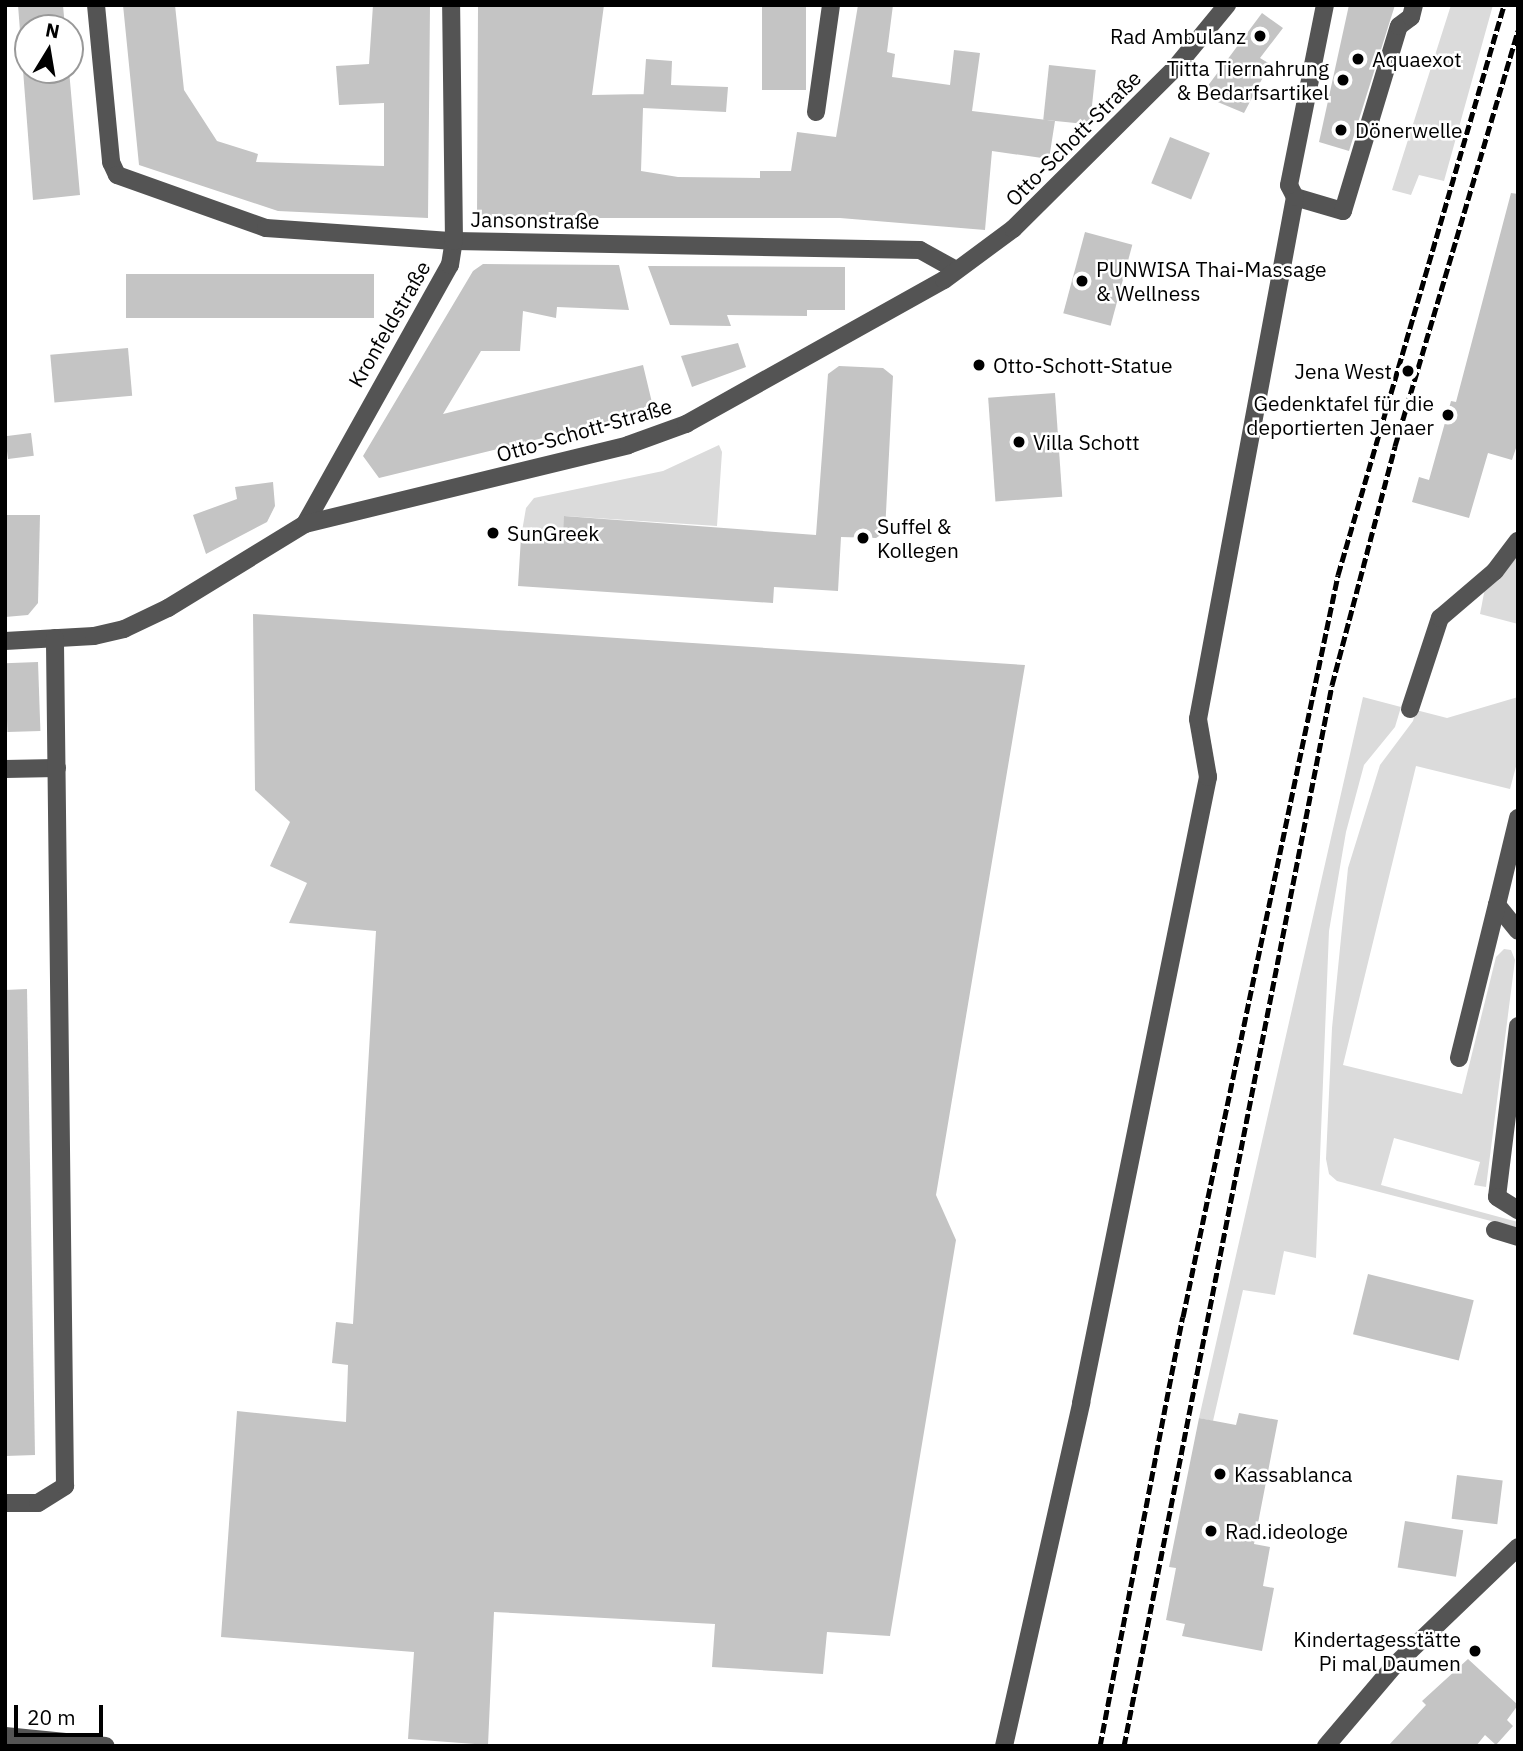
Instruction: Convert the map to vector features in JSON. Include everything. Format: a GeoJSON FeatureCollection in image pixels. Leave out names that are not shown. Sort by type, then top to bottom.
{"type":"FeatureCollection","features":[{"type":"Feature","properties":{"kind":"street","name":"Jansonstraße"},"geometry":{"type":"LineString","coordinates":[[96,5],[111,162],[117,175],[266,228],[454,241],[920,250],[956,270]]}},
{"type":"Feature","properties":{"kind":"street","name":"Kronfeldstraße"},"geometry":{"type":"LineString","coordinates":[[305,524],[450,265],[454,241],[452,5]]}},
{"type":"Feature","properties":{"kind":"street"},"geometry":{"type":"LineString","coordinates":[[816,112],[831,5]]}},
{"type":"Feature","properties":{"kind":"street","name":"Otto-Schott-Straße"},"geometry":{"type":"LineString","coordinates":[[5,640],[55,638],[124,629],[168,608],[305,524],[628,445],[686,424],[956,270],[1057,191],[1175,68],[1227,5]]}},
{"type":"Feature","properties":{"kind":"street"},"geometry":{"type":"LineString","coordinates":[[1004,1746],[1081,1403],[1208,777],[1198,719],[1282,251],[1295,197],[1290,185],[1325,5]]}},
{"type":"Feature","properties":{"kind":"street"},"geometry":{"type":"LineString","coordinates":[[1295,197],[1343,211],[1399,26],[1411,18],[1414,5]]}},
{"type":"Feature","properties":{"kind":"street"},"geometry":{"type":"LineString","coordinates":[[1410,709],[1440,618],[1495,571],[1518,541]]}},
{"type":"Feature","properties":{"kind":"street"},"geometry":{"type":"LineString","coordinates":[[5,1503],[38,1503],[65,1486],[55,638]]}},
{"type":"Feature","properties":{"kind":"street"},"geometry":{"type":"LineString","coordinates":[[5,769],[57,768]]}},
{"type":"Feature","properties":{"kind":"street"},"geometry":{"type":"LineString","coordinates":[[1459,1058],[1518,818]]}},
{"type":"Feature","properties":{"kind":"street"},"geometry":{"type":"LineString","coordinates":[[1497,905],[1518,930]]}},
{"type":"Feature","properties":{"kind":"street"},"geometry":{"type":"LineString","coordinates":[[1518,1026],[1497,1197],[1518,1210]]}},
{"type":"Feature","properties":{"kind":"street"},"geometry":{"type":"LineString","coordinates":[[1495,1230],[1518,1237]]}},
{"type":"Feature","properties":{"kind":"street"},"geometry":{"type":"LineString","coordinates":[[1326,1746],[1394,1666],[1517,1550]]}},
{"type":"Feature","properties":{"kind":"street"},"geometry":{"type":"LineString","coordinates":[[5,1736],[106,1746]]}},
{"type":"Feature","properties":{"kind":"shaded area"},"geometry":{"type":"Polygon","coordinates":[[[1451,5],[1493,5],[1444,181],[1419,175],[1411,195],[1392,190],[1451,5]]]}},
{"type":"Feature","properties":{"kind":"shaded area"},"geometry":{"type":"Polygon","coordinates":[[[719,445],[722,452],[717,526],[565,516],[563,540],[521,537],[526,508],[534,498],[663,471],[719,445]]]}},
{"type":"Feature","properties":{"kind":"shaded area"},"geometry":{"type":"Polygon","coordinates":[[[1518,552],[1518,624],[1480,614],[1485,588],[1518,552]]]}},
{"type":"Feature","properties":{"kind":"shaded area"},"geometry":{"type":"Polygon","coordinates":[[[1363,697],[1401,707],[1395,727],[1364,765],[1346,832],[1329,931],[1316,1258],[1284,1251],[1275,1295],[1243,1290],[1213,1421],[1199,1418],[1363,697]]]}},
{"type":"Feature","properties":{"kind":"shaded area"},"geometry":{"type":"Polygon","coordinates":[[[1518,697],[1518,759],[1510,789],[1416,766],[1343,1065],[1462,1094],[1496,957],[1504,949],[1511,950],[1515,960],[1486,1187],[1474,1185],[1480,1162],[1394,1138],[1381,1185],[1518,1222],[1518,1228],[1337,1181],[1329,1174],[1326,1159],[1332,1028],[1348,868],[1380,765],[1413,721],[1416,710],[1447,718],[1518,697]]]}},
{"type":"Feature","properties":{"kind":"building"},"geometry":{"type":"Polygon","coordinates":[[[18,5],[63,5],[64,14],[19,14],[18,5]]]}},
{"type":"Feature","properties":{"kind":"building"},"geometry":{"type":"Polygon","coordinates":[[[123,5],[175,5],[184,90],[217,141],[258,154],[256,162],[384,166],[384,103],[339,105],[336,66],[369,64],[373,5],[430,5],[428,218],[278,211],[139,165],[123,5]]]}},
{"type":"Feature","properties":{"kind":"building"},"geometry":{"type":"Polygon","coordinates":[[[478,5],[604,5],[592,95],[644,94],[646,59],[672,61],[671,85],[728,87],[726,112],[643,108],[641,171],[678,177],[760,178],[760,171],[791,171],[797,132],[836,137],[858,5],[893,5],[887,52],[895,54],[892,77],[950,85],[954,50],[980,53],[972,111],[1055,121],[1049,159],[992,151],[985,230],[840,218],[477,218],[478,5]]]}},
{"type":"Feature","properties":{"kind":"building"},"geometry":{"type":"Polygon","coordinates":[[[762,5],[806,5],[806,90],[762,90],[762,5]]]}},
{"type":"Feature","properties":{"kind":"building","name":"Aquaexot"},"geometry":{"type":"Polygon","coordinates":[[[1349,5],[1395,5],[1349,151],[1319,142],[1349,5]]]}},
{"type":"Feature","properties":{"kind":"building"},"geometry":{"type":"Polygon","coordinates":[[[1262,13],[1283,28],[1260,58],[1270,64],[1244,113],[1201,95],[1262,13]]]}},
{"type":"Feature","properties":{"kind":"building"},"geometry":{"type":"Polygon","coordinates":[[[1049,65],[1096,70],[1090,125],[1043,120],[1049,65]]]}},
{"type":"Feature","properties":{"kind":"building"},"geometry":{"type":"Polygon","coordinates":[[[24,84],[70,84],[80,195],[33,200],[24,84]]]}},
{"type":"Feature","properties":{"kind":"building"},"geometry":{"type":"Polygon","coordinates":[[[1170,137],[1210,153],[1191,199],[1151,183],[1170,137]]]}},
{"type":"Feature","properties":{"kind":"building"},"geometry":{"type":"Polygon","coordinates":[[[1511,193],[1518,194],[1518,442],[1512,460],[1488,453],[1469,518],[1412,502],[1419,477],[1429,480],[1451,401],[1456,402],[1511,193]]]}},
{"type":"Feature","properties":{"kind":"building"},"geometry":{"type":"Polygon","coordinates":[[[1085,232],[1132,245],[1111,326],[1063,313],[1085,232]]]}},
{"type":"Feature","properties":{"kind":"building"},"geometry":{"type":"Polygon","coordinates":[[[483,264],[619,265],[629,310],[557,307],[556,318],[523,311],[520,351],[481,351],[443,414],[643,365],[654,411],[379,478],[363,456],[473,271],[483,264]]]}},
{"type":"Feature","properties":{"kind":"building"},"geometry":{"type":"Polygon","coordinates":[[[648,266],[845,267],[845,310],[807,310],[807,316],[727,315],[731,326],[670,325],[648,266]]]}},
{"type":"Feature","properties":{"kind":"building"},"geometry":{"type":"Polygon","coordinates":[[[126,274],[374,274],[374,318],[126,318],[126,274]]]}},
{"type":"Feature","properties":{"kind":"building"},"geometry":{"type":"Polygon","coordinates":[[[738,343],[746,367],[692,387],[681,356],[738,343]]]}},
{"type":"Feature","properties":{"kind":"building"},"geometry":{"type":"Polygon","coordinates":[[[128,348],[132,396],[54,403],[50,355],[128,348]]]}},
{"type":"Feature","properties":{"kind":"building"},"geometry":{"type":"Polygon","coordinates":[[[839,366],[883,368],[893,376],[885,532],[876,538],[841,537],[838,591],[774,587],[773,603],[518,586],[521,537],[563,540],[564,516],[816,535],[828,374],[839,366]]]}},
{"type":"Feature","properties":{"kind":"building","name":"Villa Schott"},"geometry":{"type":"Polygon","coordinates":[[[1055,393],[1062,497],[995,501],[988,398],[1055,393]]]}},
{"type":"Feature","properties":{"kind":"building"},"geometry":{"type":"Polygon","coordinates":[[[31,433],[34,456],[8,459],[5,436],[31,433]]]}},
{"type":"Feature","properties":{"kind":"building"},"geometry":{"type":"Polygon","coordinates":[[[273,482],[275,506],[267,522],[206,554],[193,515],[237,499],[235,487],[273,482]]]}},
{"type":"Feature","properties":{"kind":"building"},"geometry":{"type":"Polygon","coordinates":[[[5,515],[40,515],[38,603],[28,615],[5,617],[5,515]]]}},
{"type":"Feature","properties":{"kind":"building"},"geometry":{"type":"Polygon","coordinates":[[[253,614],[1025,665],[936,1195],[956,1240],[890,1636],[827,1632],[823,1674],[712,1667],[715,1624],[494,1612],[488,1745],[408,1739],[414,1652],[221,1637],[237,1411],[346,1422],[348,1365],[332,1363],[336,1322],[353,1324],[376,931],[289,923],[307,883],[270,866],[290,822],[255,790],[253,614]]]}},
{"type":"Feature","properties":{"kind":"building"},"geometry":{"type":"Polygon","coordinates":[[[38,662],[40,731],[7,732],[5,663],[38,662]]]}},
{"type":"Feature","properties":{"kind":"building"},"geometry":{"type":"Polygon","coordinates":[[[27,989],[35,1455],[5,1456],[5,990],[27,989]]]}},
{"type":"Feature","properties":{"kind":"building"},"geometry":{"type":"Polygon","coordinates":[[[1368,1274],[1474,1300],[1459,1361],[1353,1334],[1368,1274]]]}},
{"type":"Feature","properties":{"kind":"building"},"geometry":{"type":"Polygon","coordinates":[[[1239,1413],[1278,1420],[1254,1544],[1270,1547],[1263,1586],[1274,1588],[1262,1651],[1182,1636],[1185,1624],[1166,1620],[1176,1568],[1169,1567],[1199,1418],[1236,1425],[1239,1413]]]}},
{"type":"Feature","properties":{"kind":"building"},"geometry":{"type":"Polygon","coordinates":[[[1457,1475],[1503,1481],[1497,1524],[1452,1519],[1457,1475]]]}},
{"type":"Feature","properties":{"kind":"building"},"geometry":{"type":"Polygon","coordinates":[[[1405,1521],[1463,1530],[1456,1577],[1398,1567],[1405,1521]]]}},
{"type":"Feature","properties":{"kind":"building"},"geometry":{"type":"Polygon","coordinates":[[[1468,1659],[1518,1705],[1507,1720],[1513,1726],[1496,1745],[1485,1735],[1476,1746],[1388,1746],[1426,1705],[1422,1701],[1468,1659]]]}},
{"type":"Feature","properties":{"kind":"railway"},"geometry":{"type":"LineString","coordinates":[[1100,1746],[1183,1317],[1338,575],[1504,5]]}},
{"type":"Feature","properties":{"kind":"railway"},"geometry":{"type":"LineString","coordinates":[[1124,1746],[1332,685],[1395,446],[1518,31]]}},
{"type":"Feature","properties":{"kind":"place","name":"Rad Ambulanz"},"geometry":{"type":"Point","coordinates":[1260,36]}},
{"type":"Feature","properties":{"kind":"place","name":"Aquaexot"},"geometry":{"type":"Point","coordinates":[1358,59]}},
{"type":"Feature","properties":{"kind":"place","name":"Titta Tiernahrung & Bedarfsartikel"},"geometry":{"type":"Point","coordinates":[1343,80]}},
{"type":"Feature","properties":{"kind":"place","name":"Dönerwelle"},"geometry":{"type":"Point","coordinates":[1341,130]}},
{"type":"Feature","properties":{"kind":"place","name":"PUNWISA Thai-Massage & Wellness"},"geometry":{"type":"Point","coordinates":[1082,281]}},
{"type":"Feature","properties":{"kind":"place","name":"Otto-Schott-Statue"},"geometry":{"type":"Point","coordinates":[979,365]}},
{"type":"Feature","properties":{"kind":"place","name":"Jena West"},"geometry":{"type":"Point","coordinates":[1408,371]}},
{"type":"Feature","properties":{"kind":"place","name":"Gedenktafel für die deportierten Jenaer"},"geometry":{"type":"Point","coordinates":[1448,415]}},
{"type":"Feature","properties":{"kind":"place","name":"Villa Schott"},"geometry":{"type":"Point","coordinates":[1019,442]}},
{"type":"Feature","properties":{"kind":"place","name":"SunGreek"},"geometry":{"type":"Point","coordinates":[493,533]}},
{"type":"Feature","properties":{"kind":"place","name":"Suffel & Kollegen"},"geometry":{"type":"Point","coordinates":[863,538]}},
{"type":"Feature","properties":{"kind":"place","name":"Kassablanca"},"geometry":{"type":"Point","coordinates":[1220,1474]}},
{"type":"Feature","properties":{"kind":"place","name":"Rad.ideologe"},"geometry":{"type":"Point","coordinates":[1211,1531]}},
{"type":"Feature","properties":{"kind":"place","name":"Kindertagesstätte Pi mal Daumen"},"geometry":{"type":"Point","coordinates":[1475,1651]}}]}
